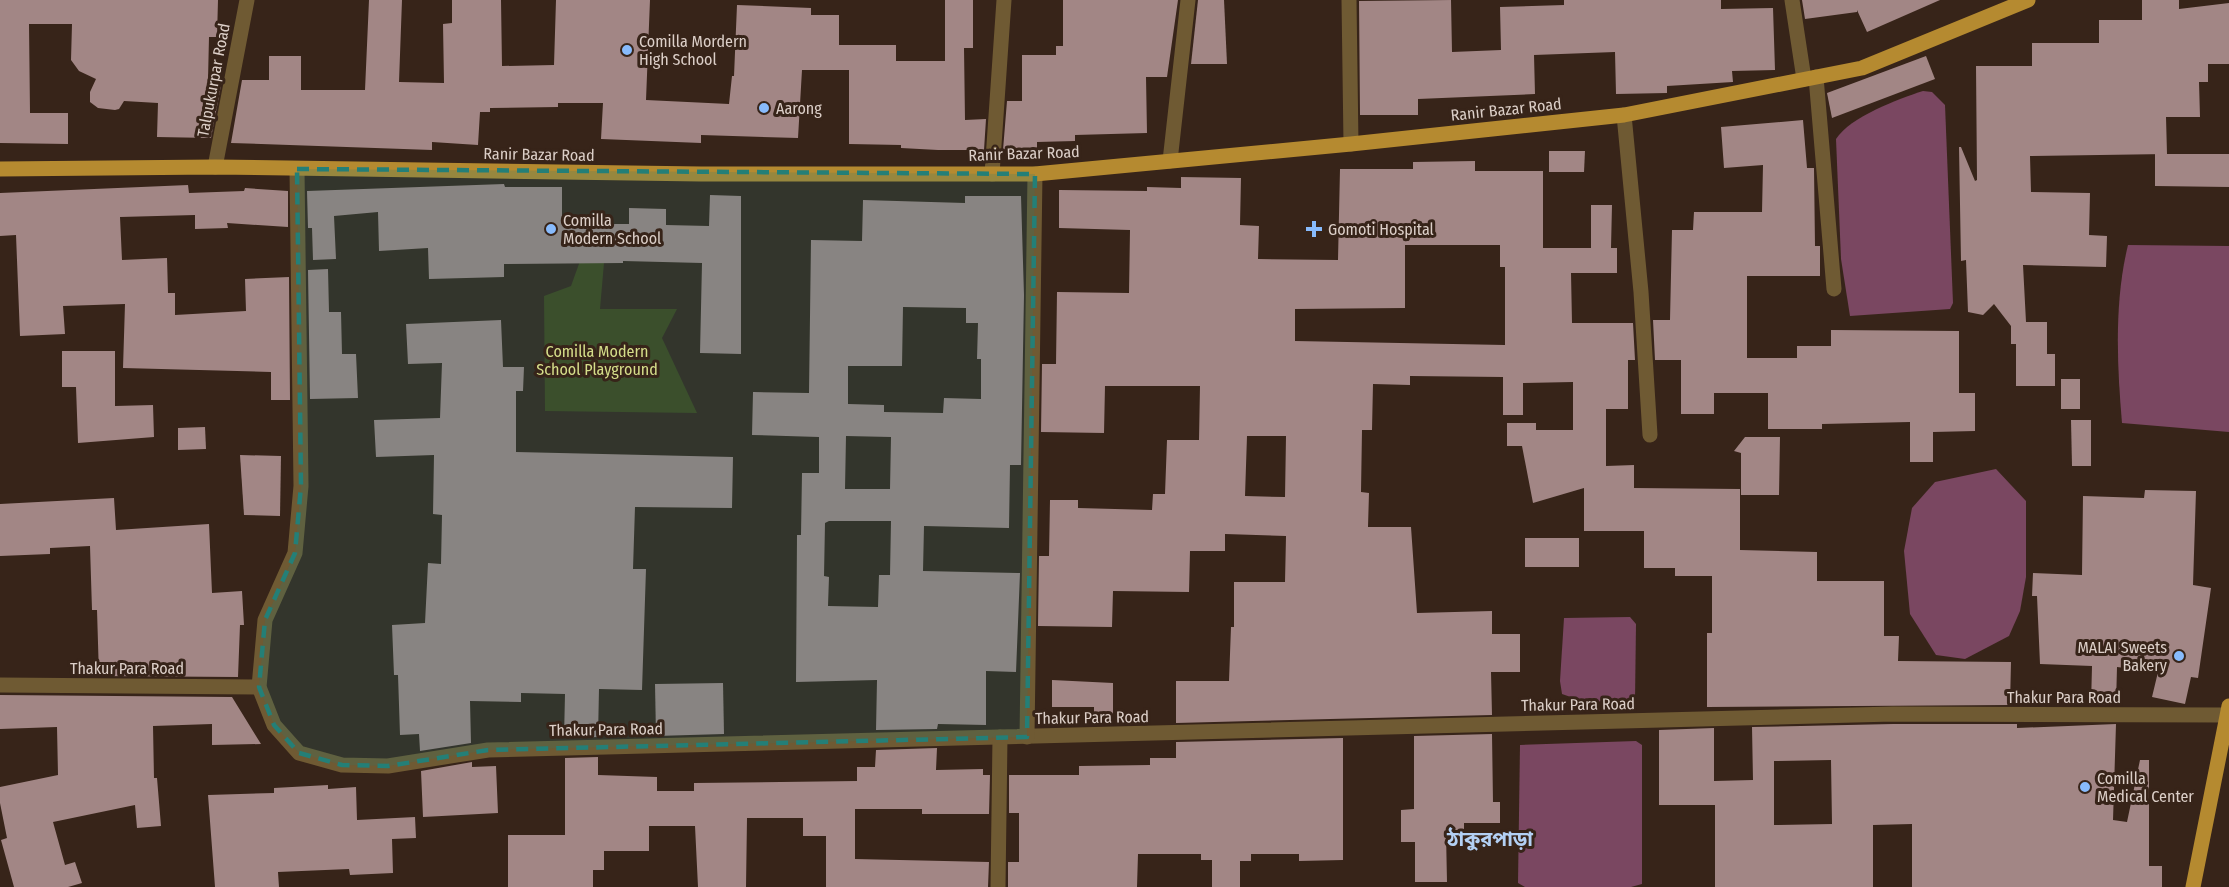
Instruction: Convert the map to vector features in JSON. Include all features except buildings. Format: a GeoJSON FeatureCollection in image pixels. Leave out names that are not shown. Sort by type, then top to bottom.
{"type":"FeatureCollection","features":[{"type":"Feature","properties":{"kind":"main road","name":"Ranir Bazar Road"},"geometry":{"type":"LineString","coordinates":[[0,169],[215,167],[701,174],[1035,174],[1624,115],[1862,68],[2028,0]]}},
{"type":"Feature","properties":{"kind":"main road"},"geometry":{"type":"LineString","coordinates":[[2193,887],[2223,766],[2228,711]]}},
{"type":"Feature","properties":{"kind":"street","name":"Talpukurpar Road"},"geometry":{"type":"LineString","coordinates":[[215,167],[247,0]]}},
{"type":"Feature","properties":{"kind":"street"},"geometry":{"type":"LineString","coordinates":[[992,174],[1004,0]]}},
{"type":"Feature","properties":{"kind":"street"},"geometry":{"type":"LineString","coordinates":[[1170,161],[1188,0]]}},
{"type":"Feature","properties":{"kind":"street"},"geometry":{"type":"LineString","coordinates":[[1348,0],[1351,144]]}},
{"type":"Feature","properties":{"kind":"street"},"geometry":{"type":"LineString","coordinates":[[1792,0],[1810,78],[1834,289]]}},
{"type":"Feature","properties":{"kind":"street"},"geometry":{"type":"LineString","coordinates":[[1624,115],[1641,292],[1650,435]]}},
{"type":"Feature","properties":{"kind":"street"},"geometry":{"type":"LineString","coordinates":[[260,687],[265,620],[295,553],[301,486],[297,169]]}},
{"type":"Feature","properties":{"kind":"street"},"geometry":{"type":"LineString","coordinates":[[1027,736],[1035,174]]}},
{"type":"Feature","properties":{"kind":"street","name":"Thakur Para Road"},"geometry":{"type":"LineString","coordinates":[[0,685],[260,687],[274,725],[299,753],[342,765],[388,766],[489,750],[1893,714],[2228,711]]}},
{"type":"Feature","properties":{"kind":"street"},"geometry":{"type":"LineString","coordinates":[[998,887],[1000,737]]}},
{"type":"Feature","properties":{"kind":"highlighted area"},"geometry":{"type":"Polygon","coordinates":[[[297,169],[1035,174],[1027,737],[488,750],[388,766],[342,765],[299,753],[274,725],[259,687],[265,620],[295,553],[301,486],[297,169]]]}},
{"type":"Feature","properties":{"kind":"green space","name":"Comilla Modern School Playground"},"geometry":{"type":"Polygon","coordinates":[[[580,261],[604,263],[600,309],[677,309],[662,338],[697,413],[545,411],[544,296],[571,286],[580,261]]]}},
{"type":"Feature","properties":{"kind":"shaded area"},"geometry":{"type":"Polygon","coordinates":[[[1923,91],[1932,92],[1945,105],[1953,303],[1950,309],[1850,316],[1841,259],[1836,139],[1852,123],[1863,116],[1923,91]]]}},
{"type":"Feature","properties":{"kind":"shaded area"},"geometry":{"type":"Polygon","coordinates":[[[2128,245],[2229,246],[2229,432],[2122,423],[2118,356],[2119,311],[2120,289],[2128,245]]]}},
{"type":"Feature","properties":{"kind":"shaded area"},"geometry":{"type":"Polygon","coordinates":[[[1996,469],[2026,501],[2026,577],[2020,611],[2009,636],[1965,659],[1936,655],[1910,614],[1904,551],[1912,508],[1935,482],[1996,469]]]}},
{"type":"Feature","properties":{"kind":"shaded area"},"geometry":{"type":"Polygon","coordinates":[[[1630,617],[1636,624],[1635,700],[1585,702],[1562,694],[1560,681],[1564,618],[1630,617]]]}},
{"type":"Feature","properties":{"kind":"shaded area"},"geometry":{"type":"Polygon","coordinates":[[[1636,741],[1642,745],[1642,884],[1631,887],[1525,887],[1518,883],[1520,745],[1636,741]]]}},
{"type":"Feature","properties":{"kind":"place","name":"Comilla Mordern High School"},"geometry":{"type":"Point","coordinates":[627,50]}},
{"type":"Feature","properties":{"kind":"place","name":"Aarong"},"geometry":{"type":"Point","coordinates":[764,108]}},
{"type":"Feature","properties":{"kind":"place","name":"Comilla Modern School"},"geometry":{"type":"Point","coordinates":[551,229]}},
{"type":"Feature","properties":{"kind":"place","name":"Gomoti Hospital"},"geometry":{"type":"Point","coordinates":[1314,229]}},
{"type":"Feature","properties":{"kind":"place","name":"MALAI Sweets Bakery"},"geometry":{"type":"Point","coordinates":[2179,656]}},
{"type":"Feature","properties":{"kind":"place","name":"Comilla Medical Center"},"geometry":{"type":"Point","coordinates":[2085,787]}},
{"type":"Feature","properties":{"kind":"district","name":"ঠাকুরপাড়া"},"geometry":{"type":"Point","coordinates":[1490,839]}}]}
